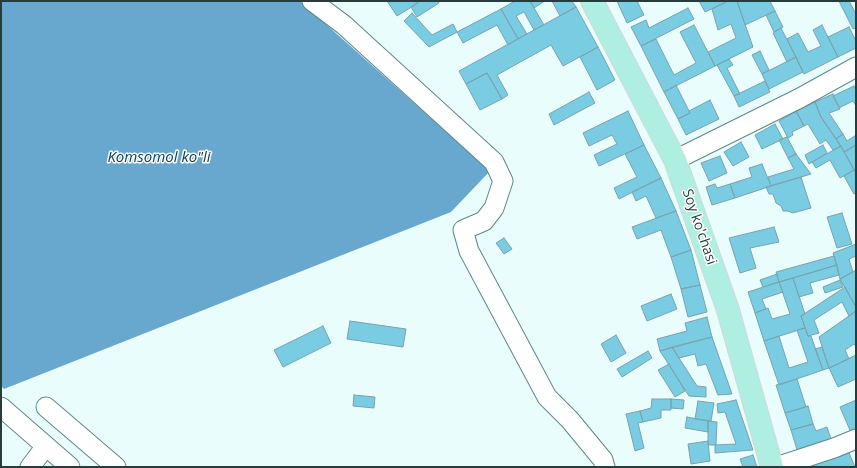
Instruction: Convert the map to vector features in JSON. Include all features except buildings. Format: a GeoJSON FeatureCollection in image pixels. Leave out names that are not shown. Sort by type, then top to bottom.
{"type":"FeatureCollection","features":[{"type":"Feature","properties":{"kind":"main road","name":"Soy ko'chasi"},"geometry":{"type":"LineString","coordinates":[[592,1],[675,160],[728,310],[772,467]]}},
{"type":"Feature","properties":{"kind":"lane"},"geometry":{"type":"LineString","coordinates":[[312,1],[344,25],[494,162],[503,180],[494,208],[484,221],[463,230],[469,251],[547,397],[570,420],[603,460],[605,467]]}},
{"type":"Feature","properties":{"kind":"lane"},"geometry":{"type":"LineString","coordinates":[[675,160],[800,98],[856,67]]}},
{"type":"Feature","properties":{"kind":"lane"},"geometry":{"type":"LineString","coordinates":[[1,407],[70,467]]}},
{"type":"Feature","properties":{"kind":"lane"},"geometry":{"type":"LineString","coordinates":[[46,407],[116,467]]}},
{"type":"Feature","properties":{"kind":"lane"},"geometry":{"type":"LineString","coordinates":[[776,467],[834,448],[856,438]]}},
{"type":"Feature","properties":{"kind":"lane"},"geometry":{"type":"LineString","coordinates":[[30,467],[46,446]]}},
{"type":"Feature","properties":{"kind":"water","name":"Komsomol ko\"li"},"geometry":{"type":"Polygon","coordinates":[[[1,1],[300,1],[490,171],[451,212],[4,389],[1,386],[1,1]]]}}]}
